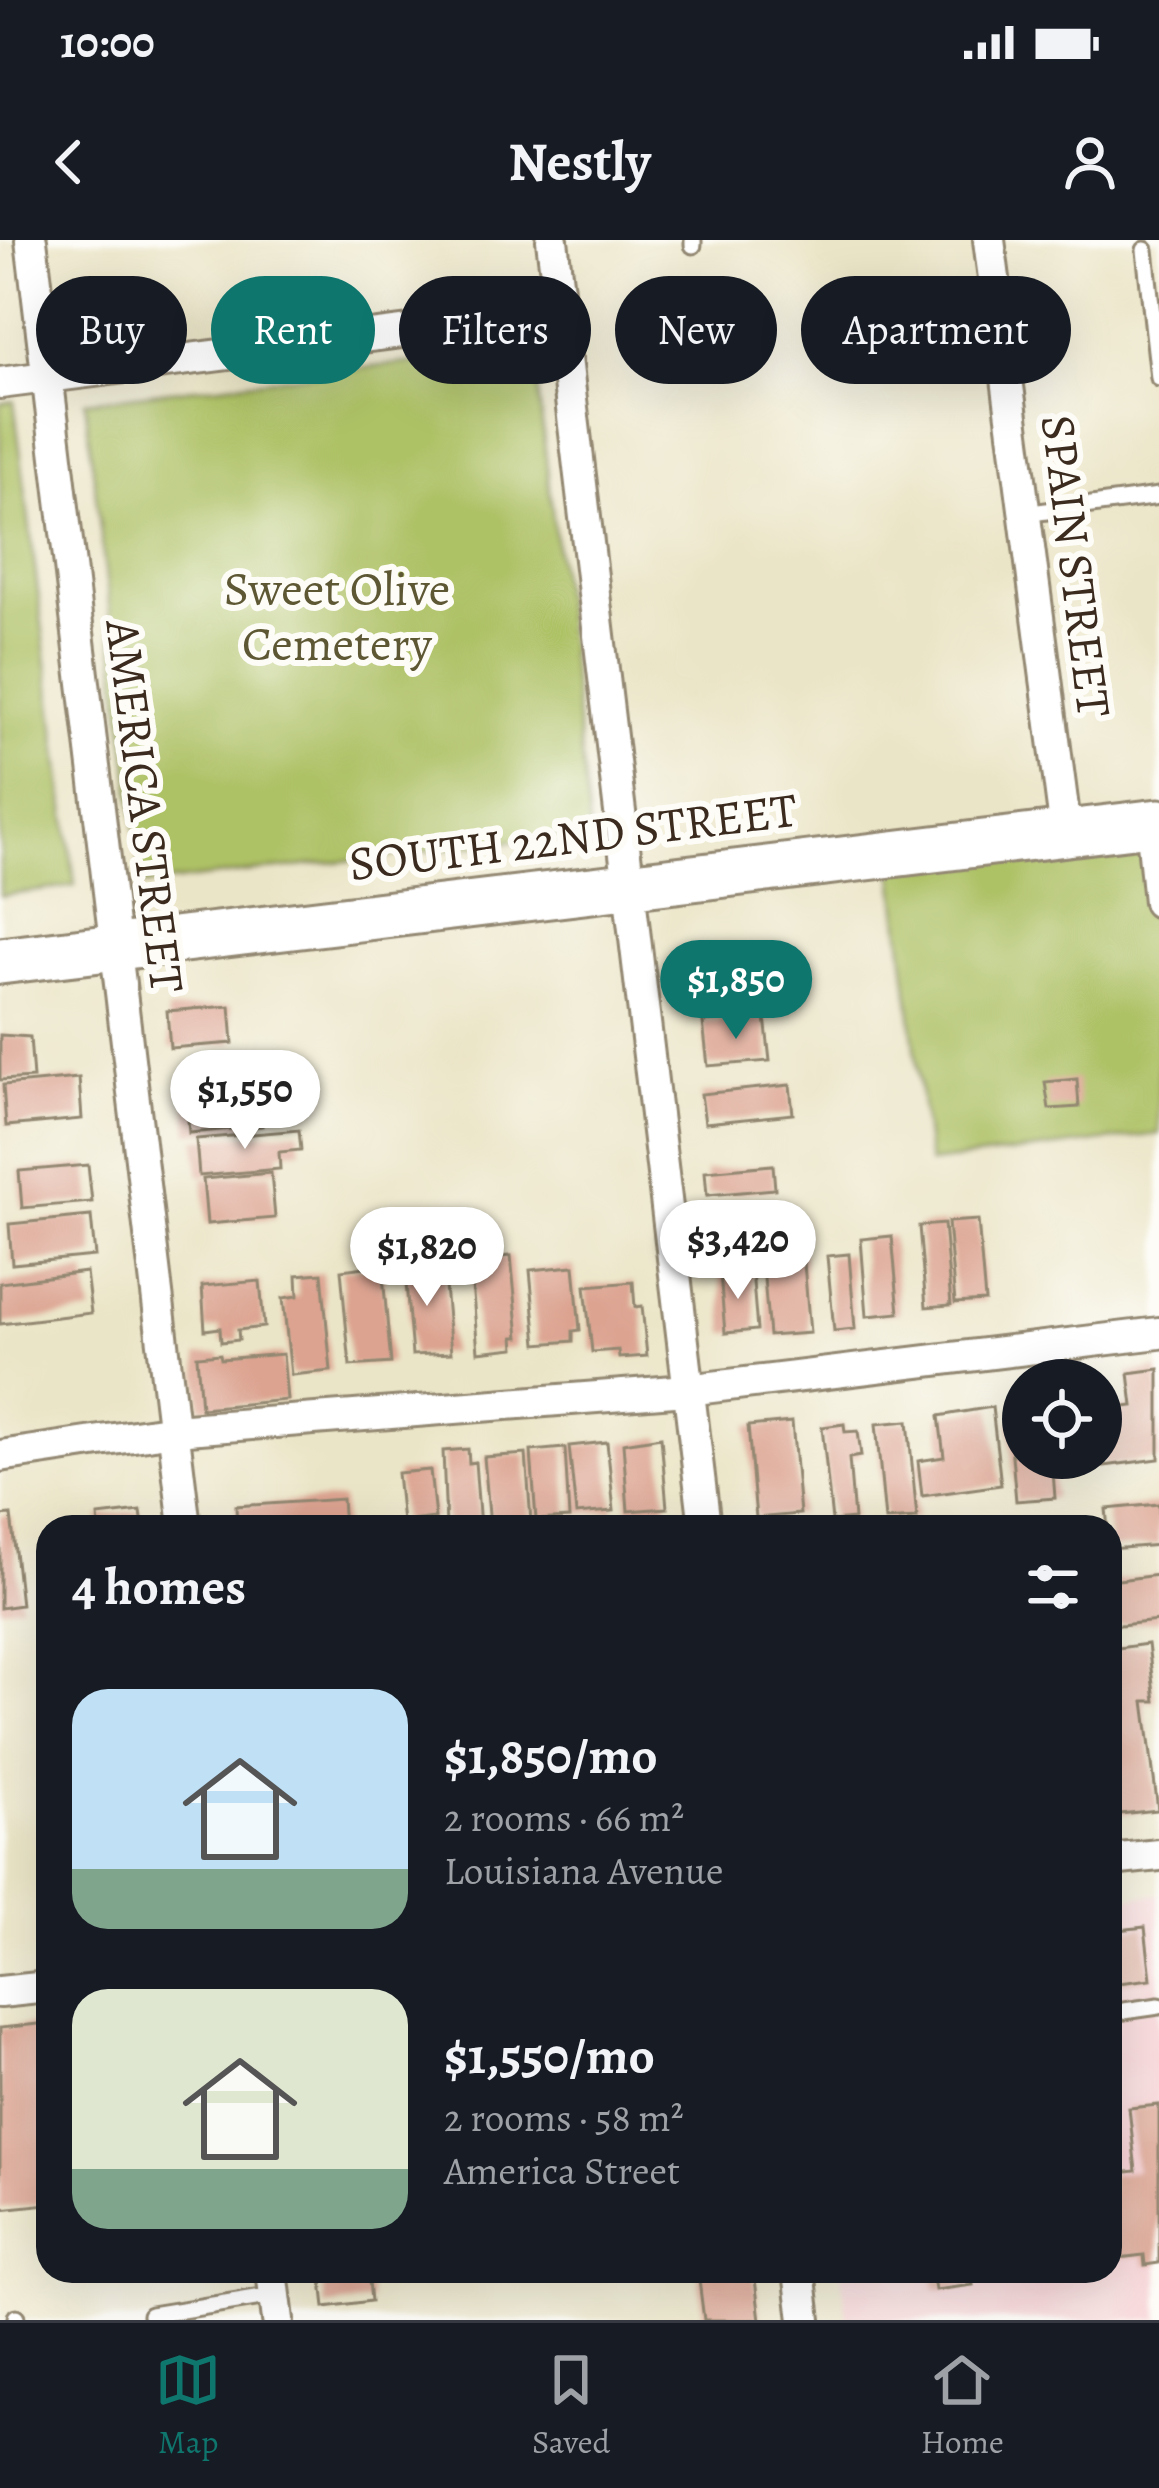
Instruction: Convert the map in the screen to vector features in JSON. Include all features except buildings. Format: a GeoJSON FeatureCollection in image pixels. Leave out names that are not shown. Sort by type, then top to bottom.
{"type":"FeatureCollection","features":[{"type":"Feature","properties":{"kind":"main road","name":"SOUTH 22ND STREET"},"geometry":{"type":"LineString","coordinates":[[0,961],[1155,823]]}},
{"type":"Feature","properties":{"kind":"street","name":"AMERICA STREET"},"geometry":{"type":"LineString","coordinates":[[31,240],[36,293]]}},
{"type":"Feature","properties":{"kind":"street"},"geometry":{"type":"LineString","coordinates":[[552,240],[556,276]]}},
{"type":"Feature","properties":{"kind":"street","name":"SPAIN STREET"},"geometry":{"type":"LineString","coordinates":[[989,240],[1066,832]]}},
{"type":"Feature","properties":{"kind":"street"},"geometry":{"type":"LineString","coordinates":[[187,360],[399,333]]}},
{"type":"Feature","properties":{"kind":"street"},"geometry":{"type":"LineString","coordinates":[[0,383],[36,379]]}},
{"type":"Feature","properties":{"kind":"street","name":"AMERICA STREET"},"geometry":{"type":"LineString","coordinates":[[45,384],[118,946],[184,1515]]}},
{"type":"Feature","properties":{"kind":"street"},"geometry":{"type":"LineString","coordinates":[[569,384],[703,1515]]}},
{"type":"Feature","properties":{"kind":"street"},"geometry":{"type":"LineString","coordinates":[[1155,823],[1159,902]]}},
{"type":"Feature","properties":{"kind":"street"},"geometry":{"type":"LineString","coordinates":[[0,1456],[174,1430],[687,1390],[1159,1333]]}},
{"type":"Feature","properties":{"kind":"street"},"geometry":{"type":"LineString","coordinates":[[1122,1861],[1158,1863]]}},
{"type":"Feature","properties":{"kind":"street"},"geometry":{"type":"LineString","coordinates":[[0,1992],[36,1988]]}},
{"type":"Feature","properties":{"kind":"street"},"geometry":{"type":"LineString","coordinates":[[800,2283],[805,2320]]}},
{"type":"Feature","properties":{"kind":"lane"},"geometry":{"type":"LineString","coordinates":[[1145,250],[1159,378]]}},
{"type":"Feature","properties":{"kind":"lane"},"geometry":{"type":"LineString","coordinates":[[1024,514],[1159,496]]}},
{"type":"Feature","properties":{"kind":"lane"},"geometry":{"type":"LineString","coordinates":[[1122,2011],[1159,2006]]}},
{"type":"Feature","properties":{"kind":"lane"},"geometry":{"type":"LineString","coordinates":[[152,2320],[152,2314],[274,2295]]}},
{"type":"Feature","properties":{"kind":"shaded area"},"geometry":{"type":"Polygon","coordinates":[[[1159,1894],[1159,2320],[847,2320],[842,2283],[1122,2283],[1122,1899],[1159,1894]]]}},
{"type":"Feature","properties":{"kind":"green space","name":"Sweet Olive Cemetery"},"geometry":{"type":"Polygon","coordinates":[[[399,364],[399,384],[537,384],[590,832],[142,885],[85,401],[229,384],[375,384],[375,367],[399,364]]]}},
{"type":"Feature","properties":{"kind":"green space"},"geometry":{"type":"Polygon","coordinates":[[[14,401],[75,886],[0,896],[0,403],[14,401]]]}},
{"type":"Feature","properties":{"kind":"green space"},"geometry":{"type":"Polygon","coordinates":[[[1151,823],[1159,894],[1159,1134],[929,1163],[891,850],[1151,823]]]}}]}
